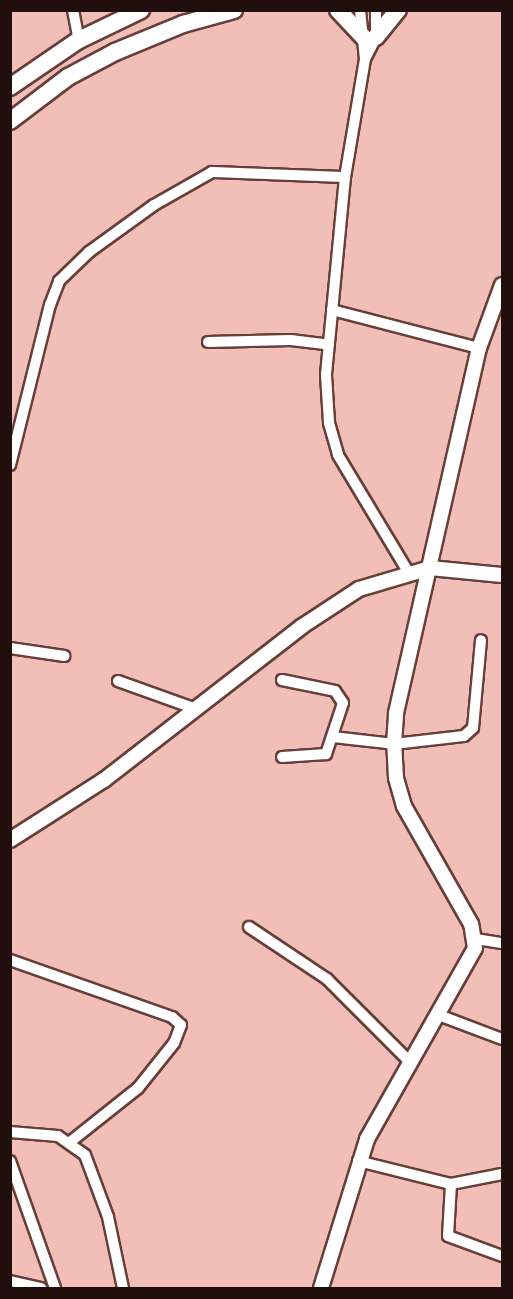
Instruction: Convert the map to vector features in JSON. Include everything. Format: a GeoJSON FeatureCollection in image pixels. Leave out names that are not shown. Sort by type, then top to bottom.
{"type":"FeatureCollection","features":[{"type":"Feature","properties":{"kind":"main road"},"geometry":{"type":"LineString","coordinates":[[10,87],[79,40],[141,10]]}},
{"type":"Feature","properties":{"kind":"main road"},"geometry":{"type":"LineString","coordinates":[[10,121],[68,77],[115,52],[183,24],[234,10]]}},
{"type":"Feature","properties":{"kind":"main road"},"geometry":{"type":"LineString","coordinates":[[338,10],[370,38],[398,10]]}},
{"type":"Feature","properties":{"kind":"street"},"geometry":{"type":"LineString","coordinates":[[74,10],[79,40]]}},
{"type":"Feature","properties":{"kind":"street"},"geometry":{"type":"LineString","coordinates":[[360,10],[370,38]]}},
{"type":"Feature","properties":{"kind":"street"},"geometry":{"type":"LineString","coordinates":[[376,10],[365,59],[345,177],[329,345],[329,423],[338,455],[408,573]]}},
{"type":"Feature","properties":{"kind":"street"},"geometry":{"type":"LineString","coordinates":[[10,465],[50,304],[59,281],[89,252],[154,205],[212,172],[345,177]]}},
{"type":"Feature","properties":{"kind":"street"},"geometry":{"type":"LineString","coordinates":[[325,1288],[358,1161],[408,1060],[468,962],[476,939],[404,806],[396,778],[394,744],[396,713],[479,348],[502,285]]}},
{"type":"Feature","properties":{"kind":"street"},"geometry":{"type":"LineString","coordinates":[[332,310],[479,348]]}},
{"type":"Feature","properties":{"kind":"street"},"geometry":{"type":"LineString","coordinates":[[208,342],[291,340],[329,345]]}},
{"type":"Feature","properties":{"kind":"street"},"geometry":{"type":"LineString","coordinates":[[10,840],[64,809],[330,606],[359,590],[430,568],[502,575]]}},
{"type":"Feature","properties":{"kind":"street"},"geometry":{"type":"LineString","coordinates":[[333,737],[394,744],[455,738],[473,729],[481,640]]}},
{"type":"Feature","properties":{"kind":"street"},"geometry":{"type":"LineString","coordinates":[[10,648],[64,656]]}},
{"type":"Feature","properties":{"kind":"street"},"geometry":{"type":"LineString","coordinates":[[282,680],[339,694],[343,703],[333,737],[322,757],[282,757]]}},
{"type":"Feature","properties":{"kind":"street"},"geometry":{"type":"LineString","coordinates":[[118,681],[196,709]]}},
{"type":"Feature","properties":{"kind":"street"},"geometry":{"type":"LineString","coordinates":[[249,927],[327,979],[408,1060]]}},
{"type":"Feature","properties":{"kind":"street"},"geometry":{"type":"LineString","coordinates":[[476,939],[502,943]]}},
{"type":"Feature","properties":{"kind":"street"},"geometry":{"type":"LineString","coordinates":[[10,960],[172,1017],[181,1025],[174,1043],[138,1088],[70,1142]]}},
{"type":"Feature","properties":{"kind":"street"},"geometry":{"type":"LineString","coordinates":[[436,1014],[502,1039]]}},
{"type":"Feature","properties":{"kind":"street"},"geometry":{"type":"LineString","coordinates":[[10,1132],[46,1133],[70,1142],[85,1155],[99,1187],[123,1288]]}},
{"type":"Feature","properties":{"kind":"street"},"geometry":{"type":"LineString","coordinates":[[10,1161],[55,1288]]}},
{"type":"Feature","properties":{"kind":"street"},"geometry":{"type":"LineString","coordinates":[[358,1161],[451,1184],[502,1174]]}},
{"type":"Feature","properties":{"kind":"street"},"geometry":{"type":"LineString","coordinates":[[451,1184],[448,1236],[502,1256]]}},
{"type":"Feature","properties":{"kind":"street"},"geometry":{"type":"LineString","coordinates":[[10,1281],[41,1288]]}}]}
